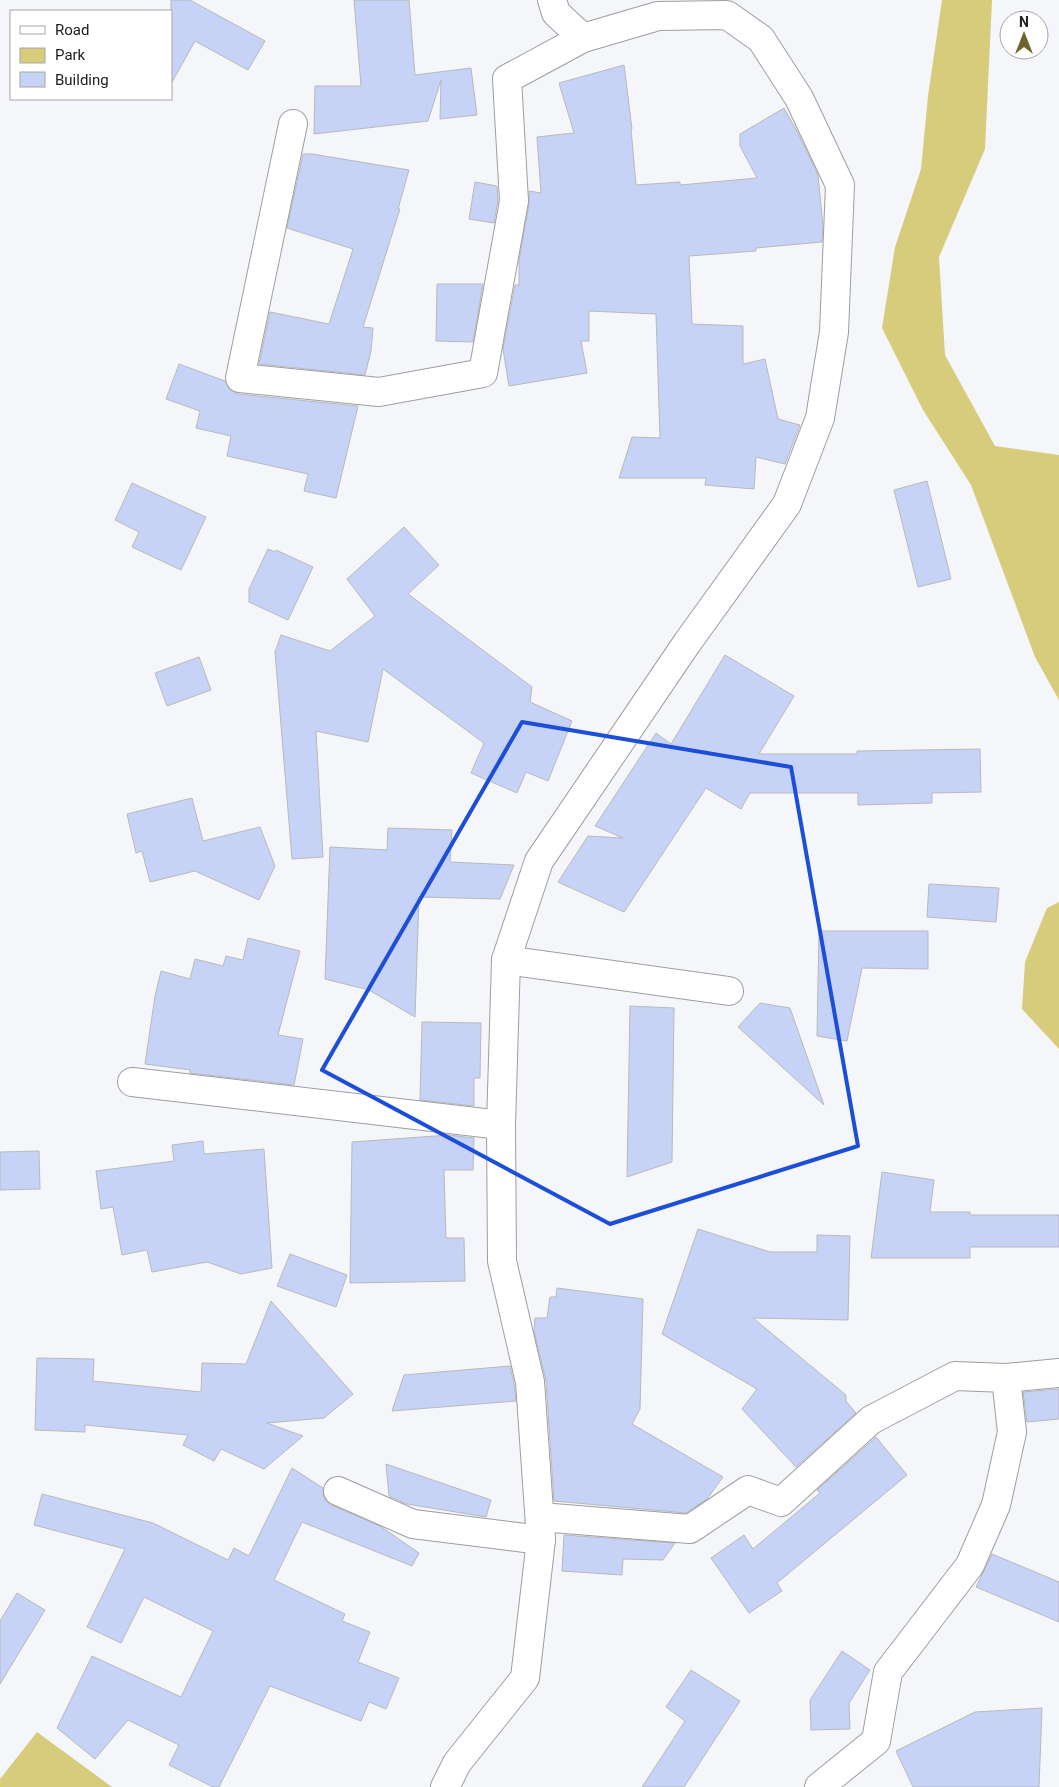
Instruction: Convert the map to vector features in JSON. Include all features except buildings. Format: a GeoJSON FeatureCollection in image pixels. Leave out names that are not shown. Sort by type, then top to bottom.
{"type":"FeatureCollection","features":[{"type":"Feature","properties":{"kind":"street"},"geometry":{"type":"LineString","coordinates":[[552,0],[556,13],[583,38]]}},
{"type":"Feature","properties":{"kind":"street"},"geometry":{"type":"LineString","coordinates":[[293,124],[240,378],[378,392],[483,373],[514,201],[507,79],[583,38],[658,16],[728,8],[761,39],[799,98],[840,184],[834,332],[820,418],[787,504],[687,643],[539,861],[506,960],[501,1125],[502,1261],[530,1382],[541,1528],[525,1678],[457,1763],[445,1787]]}},
{"type":"Feature","properties":{"kind":"street"},"geometry":{"type":"LineString","coordinates":[[506,960],[729,991]]}},
{"type":"Feature","properties":{"kind":"street"},"geometry":{"type":"LineString","coordinates":[[132,1082],[501,1125]]}},
{"type":"Feature","properties":{"kind":"street"},"geometry":{"type":"LineString","coordinates":[[338,1491],[413,1524],[690,1530],[748,1490],[781,1502],[871,1420],[955,1376],[1006,1378],[1059,1373]]}},
{"type":"Feature","properties":{"kind":"street"},"geometry":{"type":"LineString","coordinates":[[820,1787],[876,1741],[888,1672],[970,1565],[996,1504],[1012,1432],[1006,1378]]}},
{"type":"Feature","properties":{"kind":"highlighted area"},"geometry":{"type":"Polygon","coordinates":[[[522,722],[791,767],[858,1146],[610,1224],[322,1070],[522,722]]]}},
{"type":"Feature","properties":{"kind":"green space"},"geometry":{"type":"Polygon","coordinates":[[[942,0],[992,0],[985,149],[939,257],[945,355],[995,446],[1059,455],[1059,700],[1035,657],[971,485],[923,410],[882,328],[895,247],[921,169],[928,96],[942,0]]]}},
{"type":"Feature","properties":{"kind":"green space"},"geometry":{"type":"Polygon","coordinates":[[[1059,902],[1059,1049],[1022,1009],[1025,962],[1047,908],[1059,902]]]}},
{"type":"Feature","properties":{"kind":"green space"},"geometry":{"type":"Polygon","coordinates":[[[37,1732],[112,1787],[0,1787],[0,1779],[37,1732]]]}}]}
